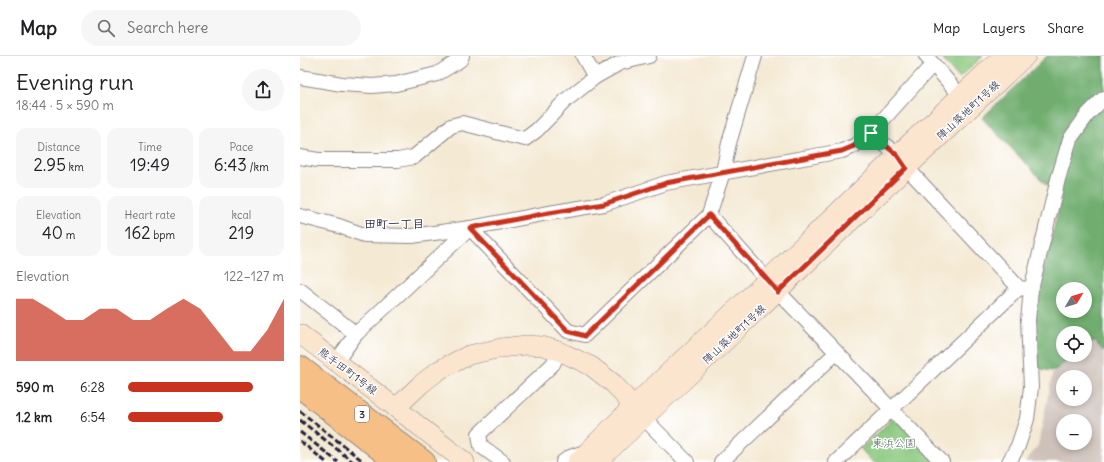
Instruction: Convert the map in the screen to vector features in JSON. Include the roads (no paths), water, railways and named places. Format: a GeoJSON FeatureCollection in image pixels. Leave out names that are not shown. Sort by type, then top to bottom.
{"type":"FeatureCollection","features":[{"type":"Feature","properties":{"kind":"highway","name":"3"},"geometry":{"type":"LineString","coordinates":[[300,367],[424,462]]}},
{"type":"Feature","properties":{"kind":"highway","name":"3"},"geometry":{"type":"LineString","coordinates":[[300,388],[396,462]]}},
{"type":"Feature","properties":{"kind":"street"},"geometry":{"type":"LineString","coordinates":[[300,76],[372,86],[396,84],[437,74],[460,60],[462,56]]}},
{"type":"Feature","properties":{"kind":"street"},"geometry":{"type":"LineString","coordinates":[[583,56],[595,77]]}},
{"type":"Feature","properties":{"kind":"street"},"geometry":{"type":"LineString","coordinates":[[300,157],[318,160],[398,160],[414,157],[451,126],[462,123],[525,139],[537,130],[566,100],[595,77],[620,63],[649,56]]}},
{"type":"Feature","properties":{"kind":"street"},"geometry":{"type":"LineString","coordinates":[[470,228],[568,331],[585,336],[709,215],[723,172],[729,143],[755,56]]}},
{"type":"Feature","properties":{"kind":"street","name":"陣山築地町1号線"},"geometry":{"type":"LineString","coordinates":[[965,102],[1003,56]]}},
{"type":"Feature","properties":{"kind":"street","name":"陣山築地町1号線"},"geometry":{"type":"LineString","coordinates":[[587,458],[639,412],[965,102],[1026,56]]}},
{"type":"Feature","properties":{"kind":"street"},"geometry":{"type":"LineString","coordinates":[[300,216],[339,226],[364,235],[412,236],[470,228],[604,204],[666,183],[842,151],[854,146],[871,133],[930,60],[965,102]]}},
{"type":"Feature","properties":{"kind":"street"},"geometry":{"type":"LineString","coordinates":[[1009,462],[1018,446],[1027,419],[1031,387],[1025,289],[1070,139],[1088,114],[1104,98]]}},
{"type":"Feature","properties":{"kind":"street"},"geometry":{"type":"LineString","coordinates":[[871,133],[902,162],[1025,289]]}},
{"type":"Feature","properties":{"kind":"street"},"geometry":{"type":"LineString","coordinates":[[709,215],[772,286],[942,462]]}},
{"type":"Feature","properties":{"kind":"street"},"geometry":{"type":"LineString","coordinates":[[336,362],[356,334],[470,228]]}},
{"type":"Feature","properties":{"kind":"street"},"geometry":{"type":"LineString","coordinates":[[836,462],[891,410],[1025,289]]}},
{"type":"Feature","properties":{"kind":"street"},"geometry":{"type":"LineString","coordinates":[[300,290],[356,334]]}},
{"type":"Feature","properties":{"kind":"street","name":"熊手田町1号線"},"geometry":{"type":"LineString","coordinates":[[300,334],[465,462]]}},
{"type":"Feature","properties":{"kind":"street"},"geometry":{"type":"LineString","coordinates":[[396,408],[420,385],[440,370],[469,355],[501,348],[526,345],[542,346],[591,366],[614,384],[687,462]]}},
{"type":"Feature","properties":{"kind":"street"},"geometry":{"type":"LineString","coordinates":[[503,462],[482,446],[479,434],[553,364],[559,352]]}},
{"type":"Feature","properties":{"kind":"street"},"geometry":{"type":"LineString","coordinates":[[721,462],[836,353]]}},
{"type":"Feature","properties":{"kind":"street"},"geometry":{"type":"LineString","coordinates":[[563,462],[570,457],[587,458]]}},
{"type":"Feature","properties":{"kind":"railway"},"geometry":{"type":"LineString","coordinates":[[300,411],[364,462]]}},
{"type":"Feature","properties":{"kind":"railway"},"geometry":{"type":"LineString","coordinates":[[300,420],[353,462]]}},
{"type":"Feature","properties":{"kind":"railway"},"geometry":{"type":"LineString","coordinates":[[300,432],[338,462]]}},
{"type":"Feature","properties":{"kind":"railway"},"geometry":{"type":"LineString","coordinates":[[300,441],[326,462]]}},
{"type":"Feature","properties":{"kind":"district","name":"田町一丁目"},"geometry":{"type":"Point","coordinates":[394,224]}},
{"type":"Feature","properties":{"kind":"park label","name":"東浜公園"},"geometry":{"type":"Point","coordinates":[894,443]}}]}
